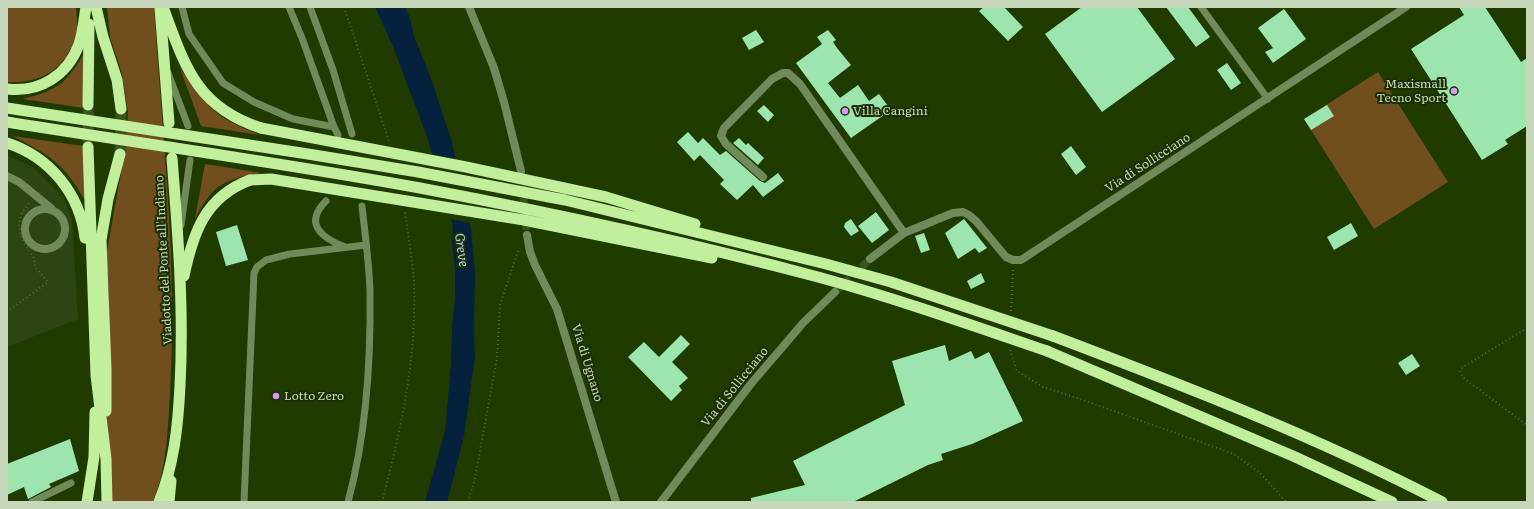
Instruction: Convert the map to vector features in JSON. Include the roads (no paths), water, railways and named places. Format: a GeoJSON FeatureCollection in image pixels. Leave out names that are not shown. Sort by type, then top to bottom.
{"type":"FeatureCollection","features":[{"type":"Feature","properties":{"kind":"highway"},"geometry":{"type":"LineString","coordinates":[[9,89],[31,89],[41,86],[50,81],[64,69],[77,51],[86,7]]}},
{"type":"Feature","properties":{"kind":"highway"},"geometry":{"type":"LineString","coordinates":[[88,105],[89,7]]}},
{"type":"Feature","properties":{"kind":"highway"},"geometry":{"type":"LineString","coordinates":[[96,7],[103,37],[117,80],[120,109]]}},
{"type":"Feature","properties":{"kind":"highway"},"geometry":{"type":"LineString","coordinates":[[160,7],[169,123]]}},
{"type":"Feature","properties":{"kind":"highway"},"geometry":{"type":"LineString","coordinates":[[163,7],[182,58],[196,82],[227,114],[261,128],[466,167],[606,197],[826,264],[891,282],[1053,336],[1168,379],[1302,436],[1442,502]]}},
{"type":"Feature","properties":{"kind":"highway"},"geometry":{"type":"LineString","coordinates":[[7,108],[308,154],[425,174],[572,202],[826,264]]}},
{"type":"Feature","properties":{"kind":"highway"},"geometry":{"type":"LineString","coordinates":[[7,122],[420,188],[617,229],[748,259],[821,278],[966,323],[1047,351],[1293,456],[1392,502]]}},
{"type":"Feature","properties":{"kind":"highway"},"geometry":{"type":"LineString","coordinates":[[7,143],[22,149],[48,166],[70,192],[79,210],[83,224],[93,300]]}},
{"type":"Feature","properties":{"kind":"highway"},"geometry":{"type":"LineString","coordinates":[[87,502],[94,457],[96,375],[88,147]]}},
{"type":"Feature","properties":{"kind":"highway"},"geometry":{"type":"LineString","coordinates":[[107,502],[106,369],[101,240],[108,199],[120,154]]}},
{"type":"Feature","properties":{"kind":"highway","name":"Viadotto del Ponte all'Indiano"},"geometry":{"type":"LineString","coordinates":[[159,502],[172,464],[178,421],[181,356],[181,290],[172,158]]}},
{"type":"Feature","properties":{"kind":"highway"},"geometry":{"type":"LineString","coordinates":[[181,290],[188,256],[197,229],[219,197],[229,189],[250,180],[271,179],[524,220],[638,244],[821,278]]}},
{"type":"Feature","properties":{"kind":"highway"},"geometry":{"type":"LineString","coordinates":[[96,375],[106,459]]}},
{"type":"Feature","properties":{"kind":"highway"},"geometry":{"type":"LineString","coordinates":[[169,502],[172,464]]}},
{"type":"Feature","properties":{"kind":"street"},"geometry":{"type":"LineString","coordinates":[[469,7],[494,68],[521,170]]}},
{"type":"Feature","properties":{"kind":"street","name":"Via di Sollicciano"},"geometry":{"type":"LineString","coordinates":[[904,233],[953,212],[962,212],[970,215],[976,221],[1002,253],[1009,259],[1021,260],[1406,7]]}},
{"type":"Feature","properties":{"kind":"street"},"geometry":{"type":"LineString","coordinates":[[763,177],[726,144],[721,136],[724,128],[772,79],[783,73],[788,73],[800,84],[904,233],[870,259]]}},
{"type":"Feature","properties":{"kind":"street"},"geometry":{"type":"LineString","coordinates":[[7,176],[19,182],[31,196],[53,210],[59,214],[63,219],[65,226],[63,239],[52,248],[39,248],[33,245],[25,234],[24,228],[26,221],[34,211],[47,208],[53,210]]}},
{"type":"Feature","properties":{"kind":"street"},"geometry":{"type":"LineString","coordinates":[[31,196],[34,211]]}},
{"type":"Feature","properties":{"kind":"street","name":"Via di Ugnano"},"geometry":{"type":"LineString","coordinates":[[527,235],[530,252],[535,265],[557,309],[616,502]]}},
{"type":"Feature","properties":{"kind":"street","name":"Via di Sollicciano"},"geometry":{"type":"LineString","coordinates":[[661,502],[750,385],[803,323],[835,292]]}},
{"type":"Feature","properties":{"kind":"lane"},"geometry":{"type":"LineString","coordinates":[[182,7],[189,34],[223,83],[254,102],[293,119],[334,127]]}},
{"type":"Feature","properties":{"kind":"lane"},"geometry":{"type":"LineString","coordinates":[[289,7],[338,135]]}},
{"type":"Feature","properties":{"kind":"lane"},"geometry":{"type":"LineString","coordinates":[[310,7],[333,70],[352,134]]}},
{"type":"Feature","properties":{"kind":"lane"},"geometry":{"type":"LineString","coordinates":[[1200,7],[1268,99]]}},
{"type":"Feature","properties":{"kind":"lane"},"geometry":{"type":"LineString","coordinates":[[163,61],[188,126]]}},
{"type":"Feature","properties":{"kind":"lane"},"geometry":{"type":"LineString","coordinates":[[178,243],[190,160]]}},
{"type":"Feature","properties":{"kind":"lane"},"geometry":{"type":"LineString","coordinates":[[326,201],[316,215],[316,227],[324,236],[345,247]]}},
{"type":"Feature","properties":{"kind":"lane"},"geometry":{"type":"LineString","coordinates":[[348,502],[355,478],[368,363],[370,290],[362,206]]}},
{"type":"Feature","properties":{"kind":"lane"},"geometry":{"type":"LineString","coordinates":[[244,502],[254,273],[257,267],[266,260],[290,254],[366,245]]}},
{"type":"Feature","properties":{"kind":"lane"},"geometry":{"type":"LineString","coordinates":[[32,502],[71,483]]}},
{"type":"Feature","properties":{"kind":"water","name":"Greve"},"geometry":{"type":"Polygon","coordinates":[[[375,7],[405,7],[410,18],[414,36],[432,81],[451,138],[471,229],[475,273],[475,356],[464,436],[447,502],[425,502],[445,431],[455,297],[455,269],[452,242],[453,227],[429,143],[392,44],[375,7]]]}},
{"type":"Feature","properties":{"kind":"tunnel"},"geometry":{"type":"LineString","coordinates":[[88,105],[88,147]]}},
{"type":"Feature","properties":{"kind":"tunnel"},"geometry":{"type":"LineString","coordinates":[[120,154],[121,109]]}},
{"type":"Feature","properties":{"kind":"tunnel"},"geometry":{"type":"LineString","coordinates":[[521,174],[527,235]]}},
{"type":"Feature","properties":{"kind":"tunnel"},"geometry":{"type":"LineString","coordinates":[[835,292],[870,259]]}},
{"type":"Feature","properties":{"kind":"place","name":"Maxismall Tecno Sport"},"geometry":{"type":"Point","coordinates":[1454,91]}},
{"type":"Feature","properties":{"kind":"place","name":"Villa Cangini"},"geometry":{"type":"Point","coordinates":[845,111]}},
{"type":"Feature","properties":{"kind":"place","name":"Lotto Zero"},"geometry":{"type":"Point","coordinates":[276,396]}}]}
